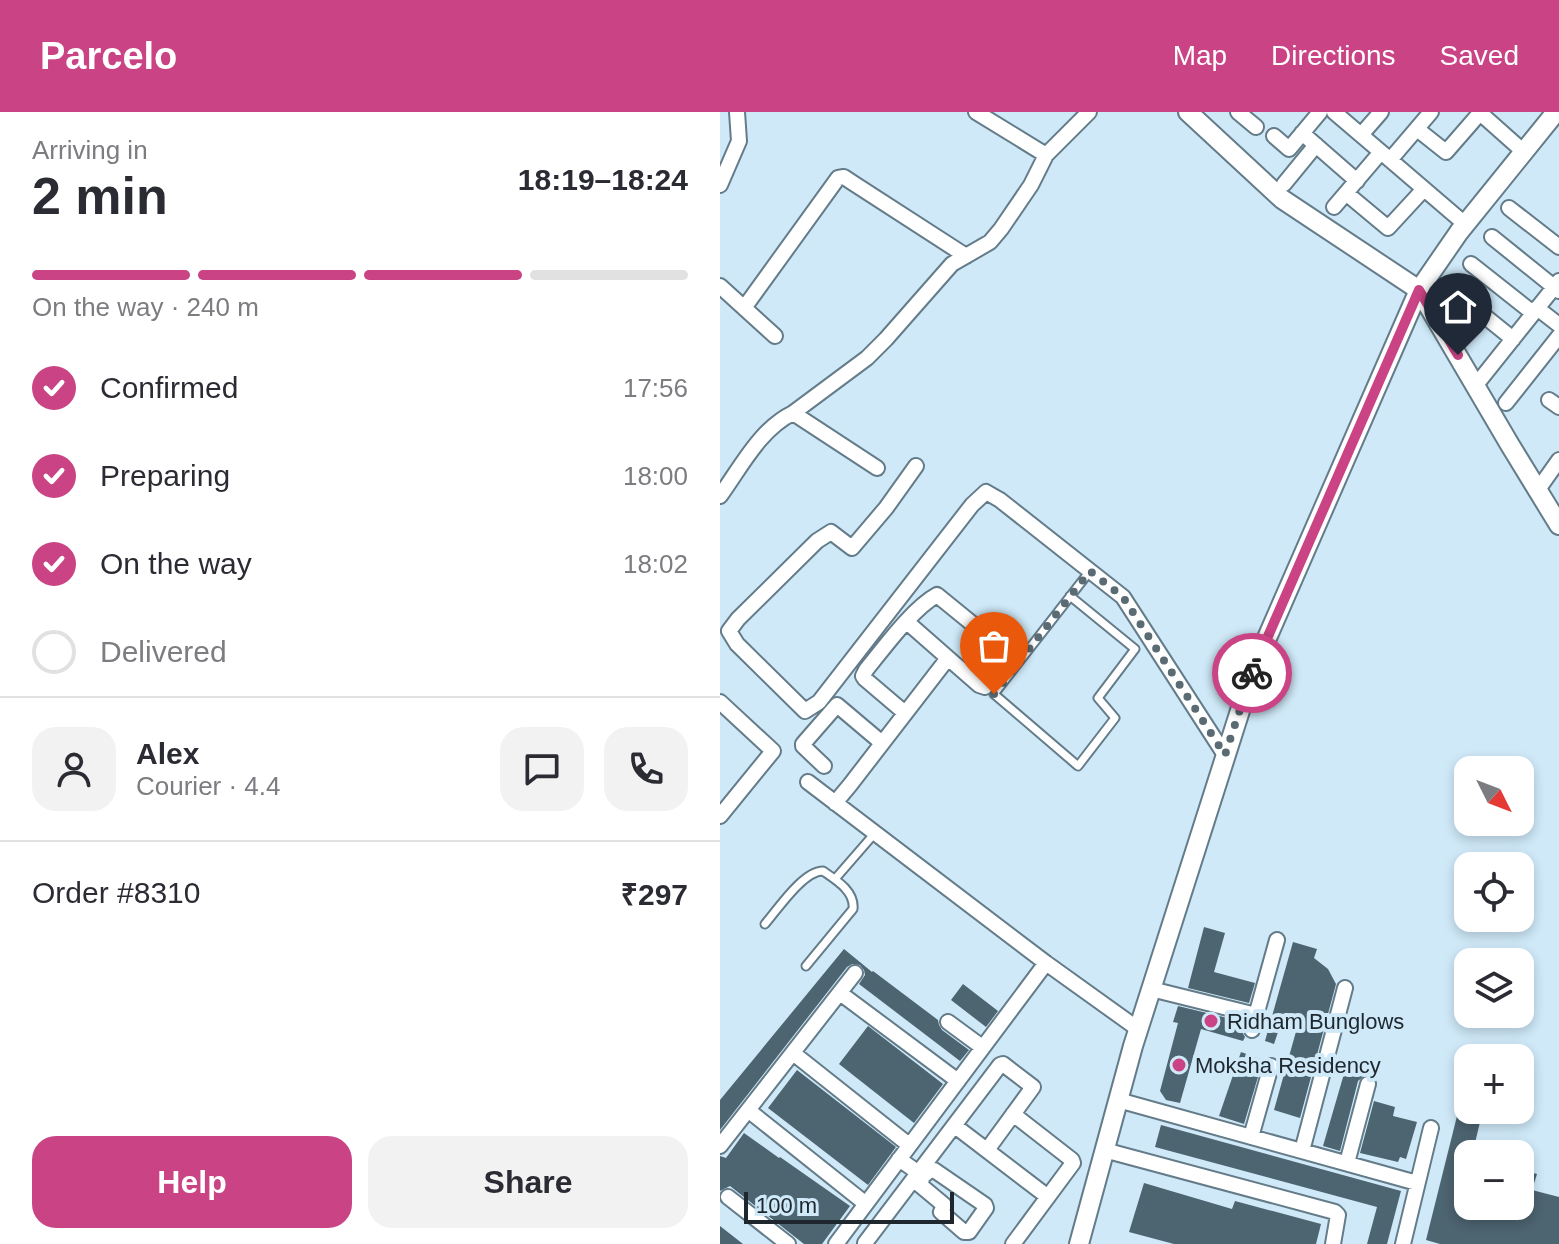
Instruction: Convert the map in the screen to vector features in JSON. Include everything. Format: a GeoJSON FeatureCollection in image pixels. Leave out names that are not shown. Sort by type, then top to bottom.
{"type":"FeatureCollection","features":[{"type":"Feature","properties":{"kind":"street"},"geometry":{"type":"LineString","coordinates":[[720,185],[739,141],[737,112]]}},
{"type":"Feature","properties":{"kind":"street"},"geometry":{"type":"LineString","coordinates":[[976,112],[1046,155]]}},
{"type":"Feature","properties":{"kind":"street"},"geometry":{"type":"LineString","coordinates":[[720,496],[767,431],[867,358],[952,264],[990,242],[1031,185],[1046,155],[1089,112]]}},
{"type":"Feature","properties":{"kind":"street"},"geometry":{"type":"LineString","coordinates":[[1188,112],[1282,199],[1419,290],[1559,525]]}},
{"type":"Feature","properties":{"kind":"street"},"geometry":{"type":"LineString","coordinates":[[1238,112],[1256,127]]}},
{"type":"Feature","properties":{"kind":"street"},"geometry":{"type":"LineString","coordinates":[[1274,136],[1289,149],[1320,112]]}},
{"type":"Feature","properties":{"kind":"street"},"geometry":{"type":"LineString","coordinates":[[1334,112],[1465,224]]}},
{"type":"Feature","properties":{"kind":"street"},"geometry":{"type":"LineString","coordinates":[[1361,135],[1381,112]]}},
{"type":"Feature","properties":{"kind":"street"},"geometry":{"type":"LineString","coordinates":[[1334,207],[1357,181],[1417,129],[1431,112]]}},
{"type":"Feature","properties":{"kind":"street"},"geometry":{"type":"LineString","coordinates":[[1079,1244],[1138,1029],[1253,670],[1419,290],[1465,224],[1556,112]]}},
{"type":"Feature","properties":{"kind":"street"},"geometry":{"type":"LineString","coordinates":[[1417,129],[1446,152],[1480,113],[1524,152]]}},
{"type":"Feature","properties":{"kind":"street"},"geometry":{"type":"LineString","coordinates":[[1302,133],[1357,181]]}},
{"type":"Feature","properties":{"kind":"street"},"geometry":{"type":"LineString","coordinates":[[1284,184],[1316,145]]}},
{"type":"Feature","properties":{"kind":"street"},"geometry":{"type":"LineString","coordinates":[[744,308],[838,178],[844,177],[966,256]]}},
{"type":"Feature","properties":{"kind":"street"},"geometry":{"type":"LineString","coordinates":[[1346,193],[1388,228],[1424,189]]}},
{"type":"Feature","properties":{"kind":"street"},"geometry":{"type":"LineString","coordinates":[[1509,208],[1559,247]]}},
{"type":"Feature","properties":{"kind":"street"},"geometry":{"type":"LineString","coordinates":[[1476,385],[1557,286],[1492,237]]}},
{"type":"Feature","properties":{"kind":"street"},"geometry":{"type":"LineString","coordinates":[[1471,264],[1559,325]]}},
{"type":"Feature","properties":{"kind":"street"},"geometry":{"type":"LineString","coordinates":[[720,286],[775,336]]}},
{"type":"Feature","properties":{"kind":"street"},"geometry":{"type":"LineString","coordinates":[[1451,289],[1513,339]]}},
{"type":"Feature","properties":{"kind":"street"},"geometry":{"type":"LineString","coordinates":[[1506,403],[1559,336]]}},
{"type":"Feature","properties":{"kind":"street"},"geometry":{"type":"LineString","coordinates":[[793,413],[877,468]]}},
{"type":"Feature","properties":{"kind":"street"},"geometry":{"type":"LineString","coordinates":[[1537,491],[1559,460]]}},
{"type":"Feature","properties":{"kind":"street"},"geometry":{"type":"LineString","coordinates":[[916,466],[852,548],[831,532],[817,541],[729,631],[737,644],[805,711],[819,702],[972,505],[986,492],[1123,597],[1225,755]]}},
{"type":"Feature","properties":{"kind":"street"},"geometry":{"type":"LineString","coordinates":[[905,713],[863,676],[907,622],[937,595],[1007,652],[1010,658],[985,687],[979,685],[907,622]]}},
{"type":"Feature","properties":{"kind":"street"},"geometry":{"type":"LineString","coordinates":[[835,803],[948,658]]}},
{"type":"Feature","properties":{"kind":"street"},"geometry":{"type":"LineString","coordinates":[[720,702],[773,751],[720,816]]}},
{"type":"Feature","properties":{"kind":"street"},"geometry":{"type":"LineString","coordinates":[[824,766],[803,744],[837,705],[882,743]]}},
{"type":"Feature","properties":{"kind":"street"},"geometry":{"type":"LineString","coordinates":[[808,782],[1138,1029]]}},
{"type":"Feature","properties":{"kind":"street"},"geometry":{"type":"LineString","coordinates":[[1252,1030],[1277,940]]}},
{"type":"Feature","properties":{"kind":"street"},"geometry":{"type":"LineString","coordinates":[[839,1243],[1046,963]]}},
{"type":"Feature","properties":{"kind":"street"},"geometry":{"type":"LineString","coordinates":[[720,1146],[855,973]]}},
{"type":"Feature","properties":{"kind":"street"},"geometry":{"type":"LineString","coordinates":[[1302,1151],[1345,988]]}},
{"type":"Feature","properties":{"kind":"street"},"geometry":{"type":"LineString","coordinates":[[1151,989],[1256,1015]]}},
{"type":"Feature","properties":{"kind":"street"},"geometry":{"type":"LineString","coordinates":[[840,993],[958,1081]]}},
{"type":"Feature","properties":{"kind":"street"},"geometry":{"type":"LineString","coordinates":[[948,1022],[982,1047]]}},
{"type":"Feature","properties":{"kind":"street"},"geometry":{"type":"LineString","coordinates":[[793,1053],[909,1145]]}},
{"type":"Feature","properties":{"kind":"street"},"geometry":{"type":"LineString","coordinates":[[865,1243],[921,1175],[1000,1065],[1006,1065],[1033,1087],[987,1150]]}},
{"type":"Feature","properties":{"kind":"street"},"geometry":{"type":"LineString","coordinates":[[1251,1137],[1271,1066]]}},
{"type":"Feature","properties":{"kind":"street"},"geometry":{"type":"LineString","coordinates":[[1347,1163],[1368,1084]]}},
{"type":"Feature","properties":{"kind":"street"},"geometry":{"type":"LineString","coordinates":[[1118,1100],[1417,1183]]}},
{"type":"Feature","properties":{"kind":"street"},"geometry":{"type":"LineString","coordinates":[[748,1110],[866,1204]]}},
{"type":"Feature","properties":{"kind":"street"},"geometry":{"type":"LineString","coordinates":[[1013,1114],[1096,1180]]}},
{"type":"Feature","properties":{"kind":"street"},"geometry":{"type":"LineString","coordinates":[[955,1126],[1048,1197]]}},
{"type":"Feature","properties":{"kind":"street"},"geometry":{"type":"LineString","coordinates":[[1403,1244],[1431,1128]]}},
{"type":"Feature","properties":{"kind":"street"},"geometry":{"type":"LineString","coordinates":[[1104,1150],[1335,1212],[1338,1215],[1333,1244]]}},
{"type":"Feature","properties":{"kind":"street"},"geometry":{"type":"LineString","coordinates":[[899,1159],[921,1175]]}},
{"type":"Feature","properties":{"kind":"street"},"geometry":{"type":"LineString","coordinates":[[1013,1244],[1073,1163]]}},
{"type":"Feature","properties":{"kind":"street"},"geometry":{"type":"LineString","coordinates":[[934,1170],[985,1205],[969,1232],[964,1232],[941,1212],[944,1205],[920,1185],[921,1175],[934,1170]]}},
{"type":"Feature","properties":{"kind":"street"},"geometry":{"type":"LineString","coordinates":[[728,1197],[788,1244]]}},
{"type":"Feature","properties":{"kind":"lane"},"geometry":{"type":"LineString","coordinates":[[1070,596],[1135,649],[1098,698],[1115,718],[1078,766],[994,694],[1070,596],[1090,571]]}},
{"type":"Feature","properties":{"kind":"lane"},"geometry":{"type":"LineString","coordinates":[[835,879],[875,833]]}},
{"type":"Feature","properties":{"kind":"lane"},"geometry":{"type":"LineString","coordinates":[[765,924],[814,871],[823,871],[851,894],[855,903],[853,909],[806,966]]}},
{"type":"Feature","properties":{"kind":"building"},"geometry":{"type":"Polygon","coordinates":[[[1204,927],[1225,933],[1214,972],[1255,983],[1249,1003],[1188,988],[1204,927]]]}},
{"type":"Feature","properties":{"kind":"building"},"geometry":{"type":"Polygon","coordinates":[[[1293,942],[1317,949],[1314,958],[1328,969],[1336,984],[1300,1118],[1274,1110],[1297,1028],[1281,1023],[1274,1044],[1265,1041],[1293,942]]]}},
{"type":"Feature","properties":{"kind":"building"},"geometry":{"type":"Polygon","coordinates":[[[844,949],[938,1020],[942,1030],[969,1050],[960,1061],[859,984],[865,975],[864,970],[860,965],[852,964],[720,1130],[720,1100],[844,949]]]}},
{"type":"Feature","properties":{"kind":"building"},"geometry":{"type":"Polygon","coordinates":[[[963,984],[998,1011],[986,1027],[951,1000],[963,984]]]}},
{"type":"Feature","properties":{"kind":"building"},"geometry":{"type":"Polygon","coordinates":[[[1178,1006],[1244,1022],[1242,1032],[1245,1037],[1243,1041],[1201,1029],[1180,1103],[1166,1100],[1160,1091],[1178,1023],[1173,1022],[1178,1006]]]}},
{"type":"Feature","properties":{"kind":"building"},"geometry":{"type":"Polygon","coordinates":[[[868,1026],[943,1084],[914,1123],[839,1064],[868,1026]]]}},
{"type":"Feature","properties":{"kind":"building"},"geometry":{"type":"Polygon","coordinates":[[[1241,1052],[1263,1060],[1244,1124],[1219,1116],[1241,1052]]]}},
{"type":"Feature","properties":{"kind":"building"},"geometry":{"type":"Polygon","coordinates":[[[1348,1060],[1362,1064],[1359,1073],[1365,1075],[1358,1081],[1340,1151],[1323,1146],[1348,1060]]]}},
{"type":"Feature","properties":{"kind":"building"},"geometry":{"type":"Polygon","coordinates":[[[797,1070],[896,1147],[868,1185],[768,1108],[797,1070]]]}},
{"type":"Feature","properties":{"kind":"building"},"geometry":{"type":"Polygon","coordinates":[[[1374,1101],[1395,1107],[1393,1116],[1417,1122],[1406,1159],[1400,1157],[1398,1162],[1360,1153],[1374,1101]]]}},
{"type":"Feature","properties":{"kind":"building"},"geometry":{"type":"Polygon","coordinates":[[[1455,1124],[1480,1124],[1476,1140],[1454,1140],[1454,1220],[1534,1220],[1534,1191],[1559,1197],[1559,1244],[1440,1244],[1426,1240],[1455,1124]]]}},
{"type":"Feature","properties":{"kind":"building"},"geometry":{"type":"Polygon","coordinates":[[[1161,1125],[1401,1191],[1387,1244],[1367,1244],[1377,1207],[1155,1147],[1161,1125]]]}},
{"type":"Feature","properties":{"kind":"building"},"geometry":{"type":"Polygon","coordinates":[[[744,1133],[850,1206],[822,1244],[804,1244],[730,1186],[720,1191],[720,1156],[726,1158],[744,1133]]]}},
{"type":"Feature","properties":{"kind":"building"},"geometry":{"type":"Polygon","coordinates":[[[1144,1183],[1232,1209],[1235,1201],[1321,1224],[1316,1244],[1174,1244],[1129,1232],[1144,1183]]]}},
{"type":"Feature","properties":{"kind":"building"},"geometry":{"type":"Polygon","coordinates":[[[720,1226],[743,1244],[720,1244],[720,1226]]]}},
{"type":"Feature","properties":{"kind":"way so far"},"geometry":{"type":"LineString","coordinates":[[994,694],[1090,571],[1123,597],[1225,755],[1252,673]]}},
{"type":"Feature","properties":{"kind":"place","name":"Ridham Bunglows"},"geometry":{"type":"Point","coordinates":[1211,1021]}},
{"type":"Feature","properties":{"kind":"place","name":"Moksha Residency"},"geometry":{"type":"Point","coordinates":[1179,1065]}},
{"type":"Feature","properties":{"kind":"route"},"geometry":{"type":"LineString","coordinates":[[1252,673],[1419,290],[1458,355]]}}]}
